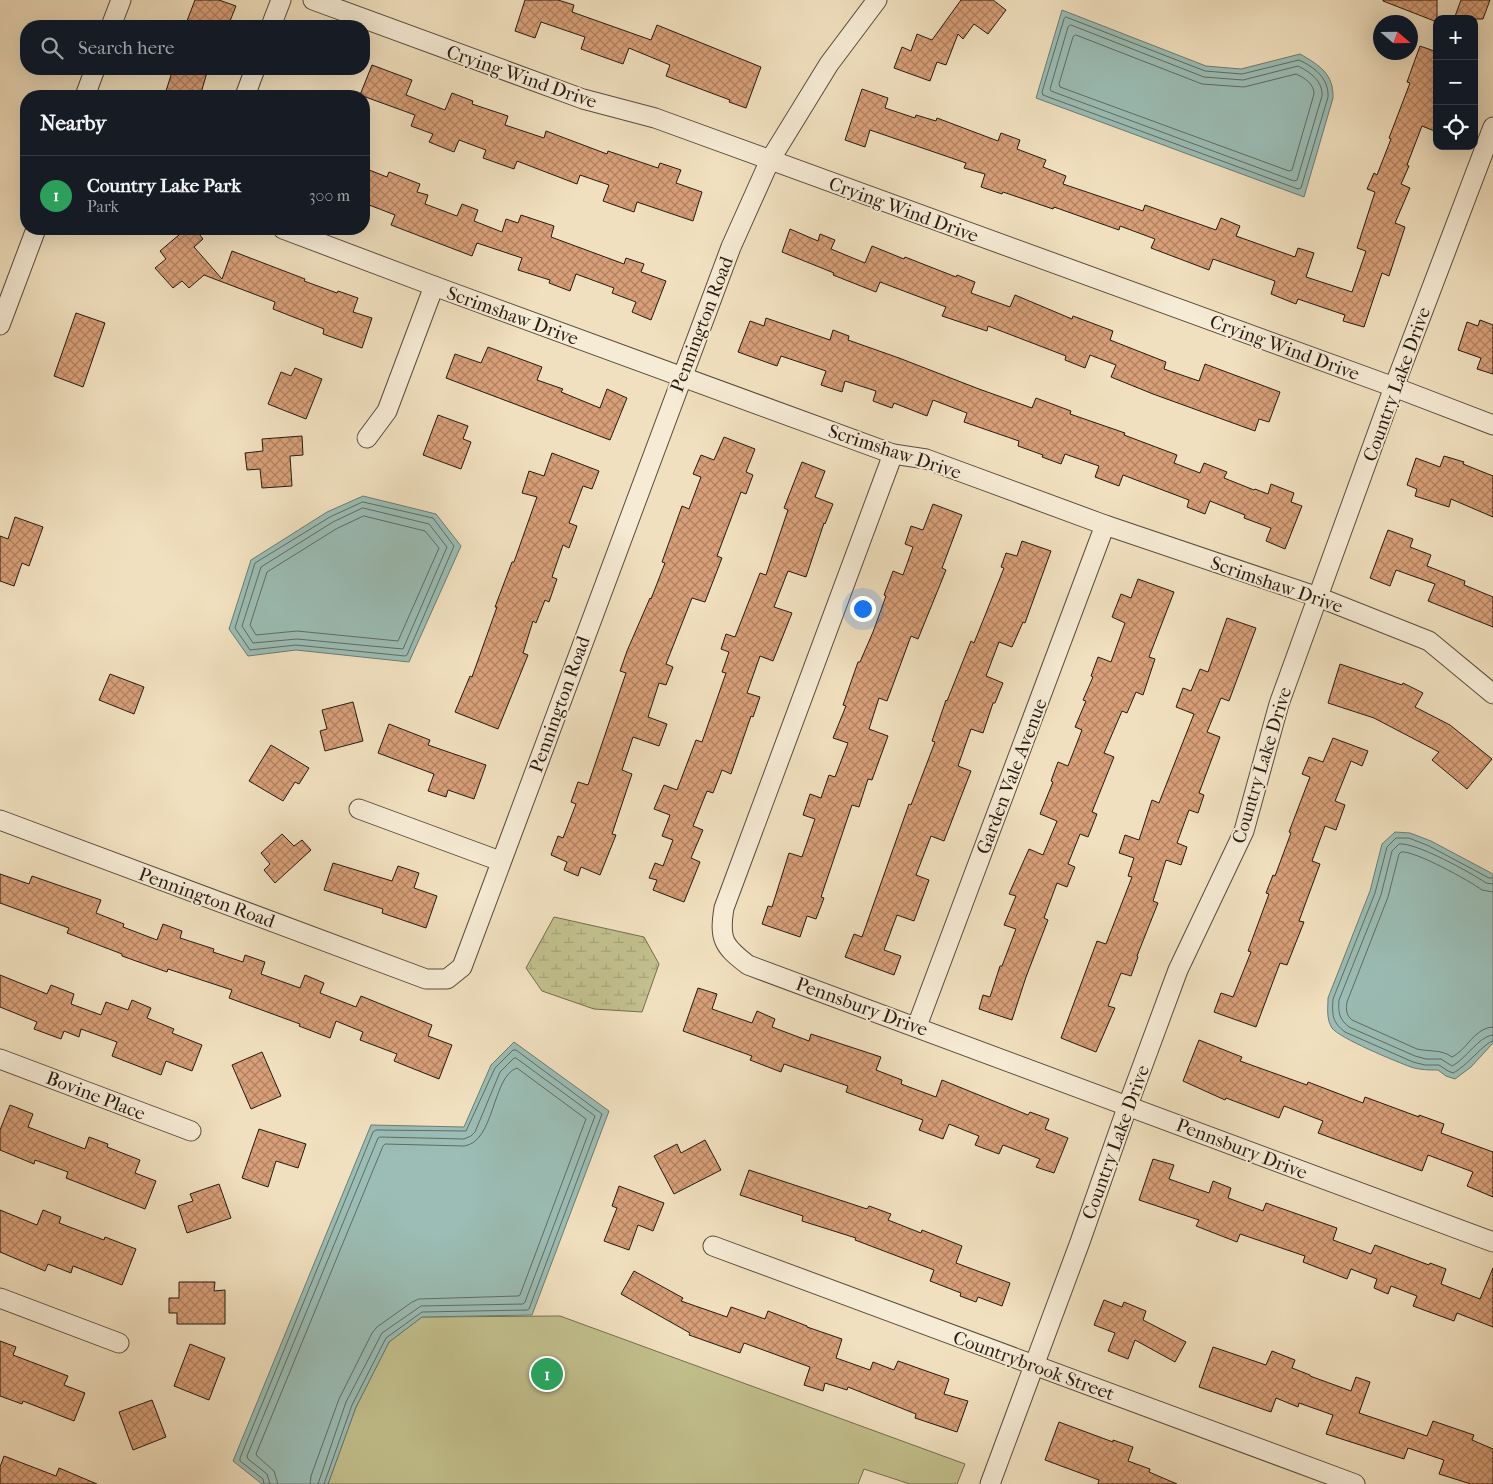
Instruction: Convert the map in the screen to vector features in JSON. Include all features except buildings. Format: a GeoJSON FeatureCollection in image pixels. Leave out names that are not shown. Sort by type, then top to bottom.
{"type":"FeatureCollection","features":[{"type":"Feature","properties":{"kind":"street"},"geometry":{"type":"LineString","coordinates":[[113,20],[120,0]]}},
{"type":"Feature","properties":{"kind":"street"},"geometry":{"type":"LineString","coordinates":[[273,20],[281,0]]}},
{"type":"Feature","properties":{"kind":"street","name":"Crying Wind Drive"},"geometry":{"type":"LineString","coordinates":[[313,0],[368,20]]}},
{"type":"Feature","properties":{"kind":"street","name":"Pennington Road"},"geometry":{"type":"LineString","coordinates":[[0,820],[426,979],[447,980],[462,967],[681,376],[731,247],[770,160],[829,64],[877,0]]}},
{"type":"Feature","properties":{"kind":"street","name":"Crying Wind Drive"},"geometry":{"type":"LineString","coordinates":[[370,21],[583,99],[655,118],[1394,387],[1493,425]]}},
{"type":"Feature","properties":{"kind":"street"},"geometry":{"type":"LineString","coordinates":[[87,90],[93,75]]}},
{"type":"Feature","properties":{"kind":"street"},"geometry":{"type":"LineString","coordinates":[[247,90],[253,75]]}},
{"type":"Feature","properties":{"kind":"street","name":"Country Lake Drive"},"geometry":{"type":"LineString","coordinates":[[990,1484],[1178,970],[1244,831],[1279,704],[1394,387],[1487,162],[1493,127]]}},
{"type":"Feature","properties":{"kind":"street"},"geometry":{"type":"LineString","coordinates":[[0,325],[34,235]]}},
{"type":"Feature","properties":{"kind":"street","name":"Scrimshaw Drive"},"geometry":{"type":"LineString","coordinates":[[299,235],[893,454],[926,459],[1105,525],[1318,597],[1429,640],[1493,694]]}},
{"type":"Feature","properties":{"kind":"street"},"geometry":{"type":"LineString","coordinates":[[366,438],[387,411],[434,286]]}},
{"type":"Feature","properties":{"kind":"street","name":"Pennsbury Drive"},"geometry":{"type":"LineString","coordinates":[[893,454],[724,908],[721,924],[722,937],[732,953],[748,965],[917,1026],[1493,1242]]}},
{"type":"Feature","properties":{"kind":"street","name":"Garden Vale Avenue"},"geometry":{"type":"LineString","coordinates":[[917,1026],[1105,525]]}},
{"type":"Feature","properties":{"kind":"street"},"geometry":{"type":"LineString","coordinates":[[359,809],[500,861]]}},
{"type":"Feature","properties":{"kind":"street","name":"Bovine Place"},"geometry":{"type":"LineString","coordinates":[[0,1059],[191,1131]]}},
{"type":"Feature","properties":{"kind":"street","name":"Countrybrook Street"},"geometry":{"type":"LineString","coordinates":[[713,1246],[1355,1484]]}},
{"type":"Feature","properties":{"kind":"street"},"geometry":{"type":"LineString","coordinates":[[0,1298],[119,1343]]}},
{"type":"Feature","properties":{"kind":"green space"},"geometry":{"type":"Polygon","coordinates":[[[554,917],[644,937],[659,964],[642,1012],[594,1009],[542,991],[526,968],[554,917]]]}},
{"type":"Feature","properties":{"kind":"green space"},"geometry":{"type":"Polygon","coordinates":[[[560,1316],[965,1464],[957,1484],[910,1484],[864,1469],[858,1484],[328,1484],[356,1407],[389,1342],[422,1317],[560,1316]]]}},
{"type":"Feature","properties":{"kind":"water"},"geometry":{"type":"Polygon","coordinates":[[[1062,10],[1206,66],[1241,69],[1300,54],[1319,66],[1328,76],[1333,90],[1333,98],[1304,197],[1036,98],[1062,10]]]}},
{"type":"Feature","properties":{"kind":"water"},"geometry":{"type":"Polygon","coordinates":[[[363,496],[436,514],[461,546],[409,662],[296,650],[248,656],[229,629],[251,560],[327,512],[363,496]]]}},
{"type":"Feature","properties":{"kind":"water"},"geometry":{"type":"Polygon","coordinates":[[[1395,832],[1410,833],[1431,841],[1493,874],[1493,1043],[1471,1067],[1455,1079],[1446,1076],[1438,1070],[1411,1067],[1345,1038],[1332,1028],[1329,1021],[1328,998],[1370,891],[1382,844],[1395,832]]]}},
{"type":"Feature","properties":{"kind":"water"},"geometry":{"type":"Polygon","coordinates":[[[514,1042],[609,1111],[532,1315],[422,1317],[389,1342],[356,1407],[328,1484],[262,1484],[233,1461],[371,1125],[464,1127],[491,1065],[514,1042]]]}},
{"type":"Feature","properties":{"kind":"place","name":"Country Lake Park"},"geometry":{"type":"Point","coordinates":[547,1374]}}]}
